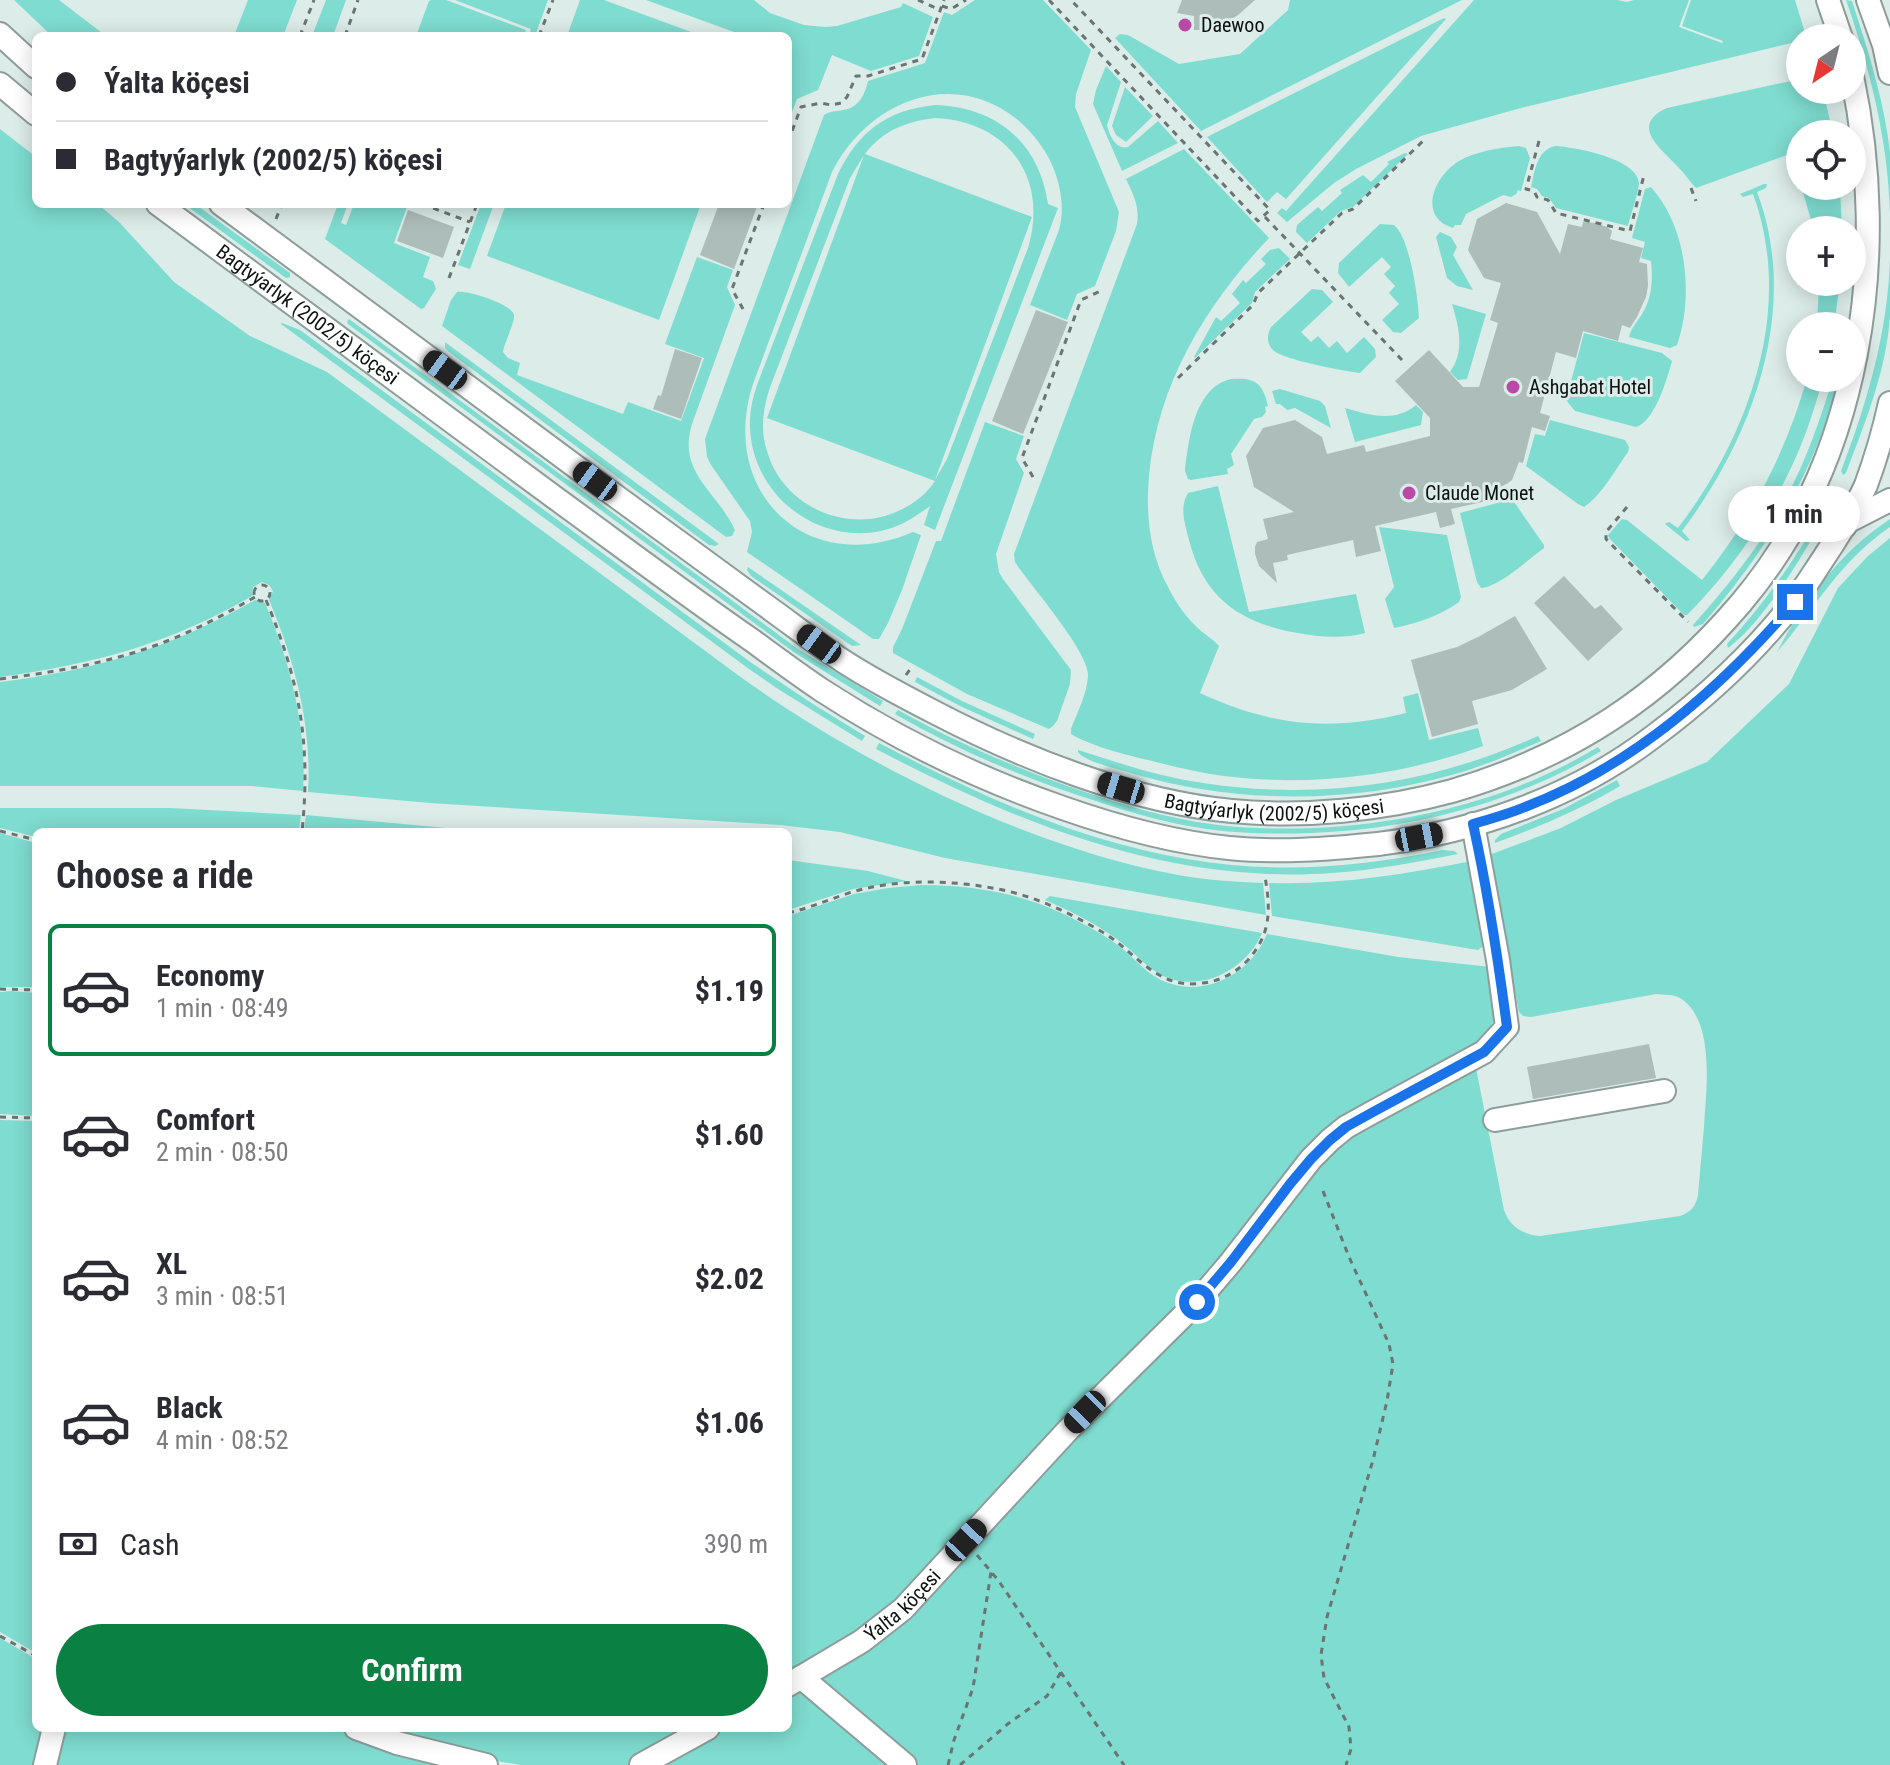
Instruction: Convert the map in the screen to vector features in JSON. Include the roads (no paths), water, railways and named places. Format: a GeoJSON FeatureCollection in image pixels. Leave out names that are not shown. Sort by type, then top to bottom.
{"type":"FeatureCollection","features":[{"type":"Feature","properties":{"kind":"street"},"geometry":{"type":"LineString","coordinates":[[1828,0],[1836,24]]}},
{"type":"Feature","properties":{"kind":"street"},"geometry":{"type":"LineString","coordinates":[[1868,0],[1890,73]]}},
{"type":"Feature","properties":{"kind":"street"},"geometry":{"type":"LineString","coordinates":[[0,34],[32,63]]}},
{"type":"Feature","properties":{"kind":"street"},"geometry":{"type":"LineString","coordinates":[[0,84],[32,111]]}},
{"type":"Feature","properties":{"kind":"street","name":"Bagtyýarlyk (2002/5) köçesi"},"geometry":{"type":"LineString","coordinates":[[226,208],[707,563],[844,662],[897,693],[1006,747],[1140,794],[1236,812],[1353,809],[1437,795],[1492,778],[1569,746],[1627,709],[1681,666],[1759,580],[1810,500],[1833,447],[1861,356],[1872,293],[1875,241],[1874,200],[1860,104]]}},
{"type":"Feature","properties":{"kind":"street","name":"Bagtyýarlyk (2002/5) köçesi"},"geometry":{"type":"LineString","coordinates":[[163,208],[691,599],[823,691],[880,724],[993,781],[1037,799],[1129,830],[1235,848],[1276,850],[1401,841],[1473,824],[1525,807],[1616,762],[1706,694],[1795,602],[1846,524],[1862,492],[1876,456],[1890,403]]}},
{"type":"Feature","properties":{"kind":"street"},"geometry":{"type":"LineString","coordinates":[[312,318],[335,288]]}},
{"type":"Feature","properties":{"kind":"street"},"geometry":{"type":"LineString","coordinates":[[1810,500],[1846,524]]}},
{"type":"Feature","properties":{"kind":"street","name":"Bagtyýarlyk (2002/5) köçesi"},"geometry":{"type":"LineString","coordinates":[[1846,524],[1890,500]]}},
{"type":"Feature","properties":{"kind":"street"},"geometry":{"type":"LineString","coordinates":[[1699,649],[1724,676]]}},
{"type":"Feature","properties":{"kind":"street"},"geometry":{"type":"LineString","coordinates":[[1681,666],[1706,694]]}},
{"type":"Feature","properties":{"kind":"street","name":"Ýalta köçesi"},"geometry":{"type":"LineString","coordinates":[[795,1681],[862,1641],[903,1609],[1068,1430],[1206,1292],[1290,1184],[1330,1140],[1346,1127],[1484,1052],[1507,1027],[1473,824]]}},
{"type":"Feature","properties":{"kind":"street"},"geometry":{"type":"LineString","coordinates":[[1495,1120],[1664,1091]]}},
{"type":"Feature","properties":{"kind":"street"},"geometry":{"type":"LineString","coordinates":[[795,1681],[905,1765]]}},
{"type":"Feature","properties":{"kind":"street"},"geometry":{"type":"LineString","coordinates":[[45,1765],[53,1732]]}},
{"type":"Feature","properties":{"kind":"street"},"geometry":{"type":"LineString","coordinates":[[367,1732],[397,1743],[486,1765]]}},
{"type":"Feature","properties":{"kind":"street"},"geometry":{"type":"LineString","coordinates":[[641,1765],[701,1732]]}},
{"type":"Feature","properties":{"kind":"place","name":"Daewoo"},"geometry":{"type":"Point","coordinates":[1185,25]}},
{"type":"Feature","properties":{"kind":"place","name":"Ashgabat Hotel"},"geometry":{"type":"Point","coordinates":[1513,387]}},
{"type":"Feature","properties":{"kind":"place","name":"Claude Monet"},"geometry":{"type":"Point","coordinates":[1409,493]}}]}
